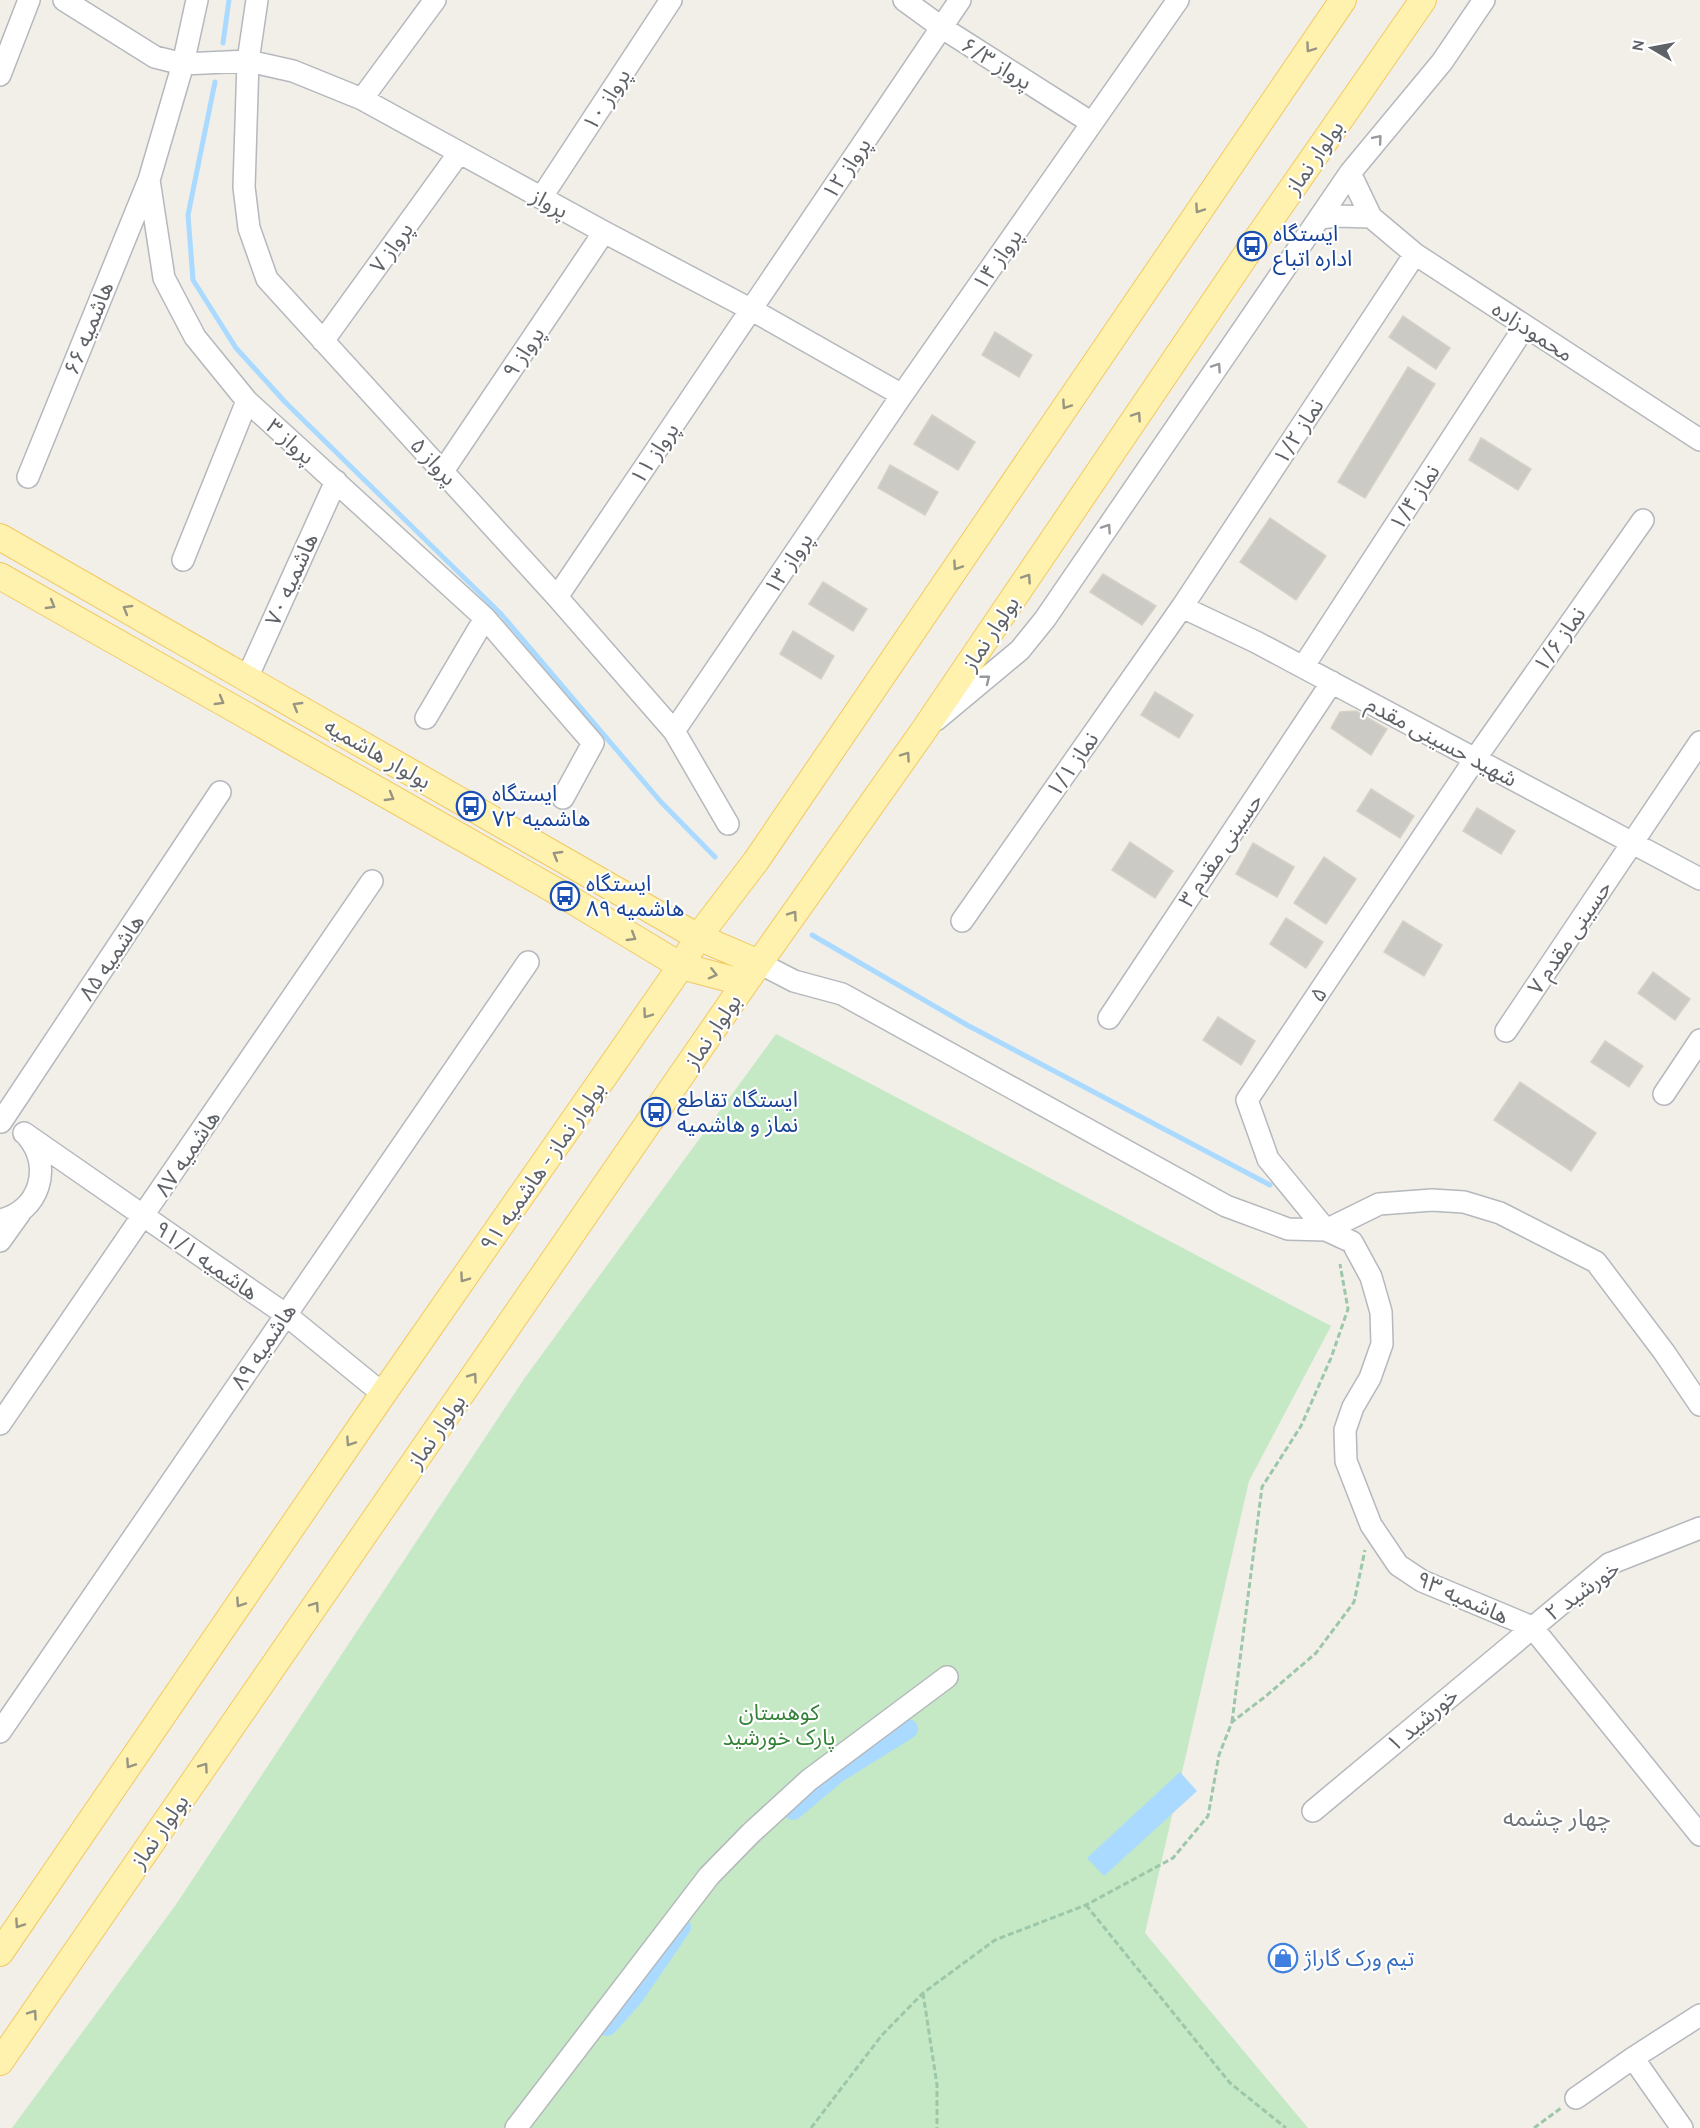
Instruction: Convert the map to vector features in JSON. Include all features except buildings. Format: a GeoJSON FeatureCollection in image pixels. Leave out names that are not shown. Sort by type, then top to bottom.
{"type":"FeatureCollection","features":[{"type":"Feature","properties":{"kind":"main road"},"geometry":{"type":"LineString","coordinates":[[698,937],[756,861],[1343,0]]}},
{"type":"Feature","properties":{"kind":"main road","name":"بولوار نماز"},"geometry":{"type":"LineString","coordinates":[[0,2062],[752,973],[924,730],[1252,246],[1423,0]]}},
{"type":"Feature","properties":{"kind":"main road","name":"بولوار هاشمیه"},"geometry":{"type":"LineString","coordinates":[[0,537],[698,937],[752,973]]}},
{"type":"Feature","properties":{"kind":"main road","name":"بولوار هاشمیه"},"geometry":{"type":"LineString","coordinates":[[0,576],[565,896],[681,966],[752,973]]}},
{"type":"Feature","properties":{"kind":"main road","name":"بولوار نماز - هاشمیه ۹۱"},"geometry":{"type":"LineString","coordinates":[[383,1394],[681,966],[698,937]]}},
{"type":"Feature","properties":{"kind":"main road"},"geometry":{"type":"LineString","coordinates":[[0,1953],[383,1394]]}},
{"type":"Feature","properties":{"kind":"street"},"geometry":{"type":"LineString","coordinates":[[0,75],[29,0]]}},
{"type":"Feature","properties":{"kind":"street","name":"پرواز"},"geometry":{"type":"LineString","coordinates":[[64,0],[155,57],[183,64],[248,61],[293,71],[362,99],[541,198],[752,310],[902,395]]}},
{"type":"Feature","properties":{"kind":"street","name":"پرواز ۳"},"geometry":{"type":"LineString","coordinates":[[197,0],[183,64],[149,180],[164,278],[195,337],[247,401],[485,618],[593,743],[563,798]]}},
{"type":"Feature","properties":{"kind":"street","name":"پرواز ۵"},"geometry":{"type":"LineString","coordinates":[[257,0],[248,61],[244,187],[249,228],[267,279],[557,597],[674,731],[728,824]]}},
{"type":"Feature","properties":{"kind":"street"},"geometry":{"type":"LineString","coordinates":[[362,99],[435,0]]}},
{"type":"Feature","properties":{"kind":"street","name":"پرواز ۱۰"},"geometry":{"type":"LineString","coordinates":[[541,198],[671,0]]}},
{"type":"Feature","properties":{"kind":"street","name":"پرواز ۶/۳"},"geometry":{"type":"LineString","coordinates":[[904,0],[941,27],[1092,123]]}},
{"type":"Feature","properties":{"kind":"street","name":"پرواز ۱۲"},"geometry":{"type":"LineString","coordinates":[[752,310],[960,0]]}},
{"type":"Feature","properties":{"kind":"street","name":"پرواز ۱۴"},"geometry":{"type":"LineString","coordinates":[[902,395],[1178,0]]}},
{"type":"Feature","properties":{"kind":"street"},"geometry":{"type":"LineString","coordinates":[[924,730],[1020,650],[1044,619],[1350,173],[1442,62],[1484,0]]}},
{"type":"Feature","properties":{"kind":"street","name":"پرواز ۷"},"geometry":{"type":"LineString","coordinates":[[323,341],[459,153]]}},
{"type":"Feature","properties":{"kind":"street","name":"محمودزاده"},"geometry":{"type":"LineString","coordinates":[[1350,173],[1371,217],[1414,254],[1700,440]]}},
{"type":"Feature","properties":{"kind":"street","name":"هاشمیه ۶۶"},"geometry":{"type":"LineString","coordinates":[[28,477],[149,180]]}},
{"type":"Feature","properties":{"kind":"street"},"geometry":{"type":"LineString","coordinates":[[1319,218],[1371,217]]}},
{"type":"Feature","properties":{"kind":"street","name":"پرواز ۹"},"geometry":{"type":"LineString","coordinates":[[443,471],[604,232]]}},
{"type":"Feature","properties":{"kind":"street","name":"نماز ۱/۲"},"geometry":{"type":"LineString","coordinates":[[1182,607],[1414,254]]}},
{"type":"Feature","properties":{"kind":"street","name":"پرواز ۱۱"},"geometry":{"type":"LineString","coordinates":[[557,597],[752,310]]}},
{"type":"Feature","properties":{"kind":"street","name":"نماز ۱/۴"},"geometry":{"type":"LineString","coordinates":[[1303,667],[1526,326]]}},
{"type":"Feature","properties":{"kind":"street","name":"پرواز ۱۳"},"geometry":{"type":"LineString","coordinates":[[674,731],[902,395]]}},
{"type":"Feature","properties":{"kind":"street"},"geometry":{"type":"LineString","coordinates":[[183,560],[247,401]]}},
{"type":"Feature","properties":{"kind":"street","name":"هاشمیه ۷۰"},"geometry":{"type":"LineString","coordinates":[[247,678],[336,481]]}},
{"type":"Feature","properties":{"kind":"street","name":"نماز ۱/۶"},"geometry":{"type":"LineString","coordinates":[[1475,759],[1643,520]]}},
{"type":"Feature","properties":{"kind":"street","name":"شهید حسینی مقدم"},"geometry":{"type":"LineString","coordinates":[[1182,607],[1256,642],[1700,879]]}},
{"type":"Feature","properties":{"kind":"street","name":"نماز ۱/۱"},"geometry":{"type":"LineString","coordinates":[[963,921],[1182,607]]}},
{"type":"Feature","properties":{"kind":"street"},"geometry":{"type":"LineString","coordinates":[[426,718],[485,618]]}},
{"type":"Feature","properties":{"kind":"street","name":"حسینی مقدم ۳"},"geometry":{"type":"LineString","coordinates":[[1109,1018],[1332,682]]}},
{"type":"Feature","properties":{"kind":"street","name":"حسینی مقدم ۷"},"geometry":{"type":"LineString","coordinates":[[1506,1031],[1700,742]]}},
{"type":"Feature","properties":{"kind":"street","name":"۵"},"geometry":{"type":"LineString","coordinates":[[1326,1230],[1268,1159],[1246,1100],[1475,759]]}},
{"type":"Feature","properties":{"kind":"street","name":"هاشمیه ۸۵"},"geometry":{"type":"LineString","coordinates":[[1,1122],[220,792]]}},
{"type":"Feature","properties":{"kind":"street","name":"هاشمیه ۸۷"},"geometry":{"type":"LineString","coordinates":[[0,1424],[372,881]]}},
{"type":"Feature","properties":{"kind":"street","name":"هاشمیه ۸۹"},"geometry":{"type":"LineString","coordinates":[[0,1732],[528,962]]}},
{"type":"Feature","properties":{"kind":"street"},"geometry":{"type":"LineString","coordinates":[[752,973],[843,994],[1226,1206],[1288,1229],[1326,1230],[1352,1242]]}},
{"type":"Feature","properties":{"kind":"street"},"geometry":{"type":"LineString","coordinates":[[1664,1094],[1700,1040]]}},
{"type":"Feature","properties":{"kind":"street","name":"هاشمیه ۹۱/۱"},"geometry":{"type":"LineString","coordinates":[[1,1122],[13,1126],[285,1314],[383,1394]]}},
{"type":"Feature","properties":{"kind":"street"},"geometry":{"type":"LineString","coordinates":[[0,1240],[10,1216],[29,1204],[37,1193],[41,1181],[39,1155],[33,1143],[24,1134]]}},
{"type":"Feature","properties":{"kind":"street"},"geometry":{"type":"LineString","coordinates":[[1326,1230],[1379,1204],[1432,1200],[1464,1202],[1500,1214],[1596,1262],[1664,1352],[1700,1405]]}},
{"type":"Feature","properties":{"kind":"street","name":"هاشمیه ۹۳"},"geometry":{"type":"LineString","coordinates":[[1352,1242],[1371,1277],[1381,1312],[1382,1344],[1370,1378],[1353,1407],[1345,1430],[1346,1461],[1371,1525],[1398,1565],[1422,1581],[1532,1627],[1700,1835]]}},
{"type":"Feature","properties":{"kind":"street","name":"خورشید ۲"},"geometry":{"type":"LineString","coordinates":[[1532,1627],[1609,1564],[1700,1528]]}},
{"type":"Feature","properties":{"kind":"street","name":"خورشید ۱"},"geometry":{"type":"LineString","coordinates":[[1313,1812],[1532,1627]]}},
{"type":"Feature","properties":{"kind":"street"},"geometry":{"type":"LineString","coordinates":[[516,2128],[709,1876],[744,1840],[810,1780],[947,1677]]}},
{"type":"Feature","properties":{"kind":"street"},"geometry":{"type":"LineString","coordinates":[[1576,2098],[1700,2015]]}},
{"type":"Feature","properties":{"kind":"street"},"geometry":{"type":"LineString","coordinates":[[1633,2058],[1682,2128]]}},
{"type":"Feature","properties":{"kind":"path"},"geometry":{"type":"LineString","coordinates":[[811,2128],[882,2035],[923,1993],[995,1940],[1086,1905],[1173,1858],[1208,1816],[1219,1755],[1232,1722],[1262,1487],[1301,1426],[1331,1358],[1347,1309],[1340,1263],[1352,1242]]}},
{"type":"Feature","properties":{"kind":"path"},"geometry":{"type":"LineString","coordinates":[[1232,1722],[1316,1653],[1354,1602],[1371,1525]]}},
{"type":"Feature","properties":{"kind":"path"},"geometry":{"type":"LineString","coordinates":[[1086,1905],[1230,2083],[1286,2128]]}},
{"type":"Feature","properties":{"kind":"path"},"geometry":{"type":"LineString","coordinates":[[923,1993],[937,2085],[937,2128]]}},
{"type":"Feature","properties":{"kind":"path"},"geometry":{"type":"LineString","coordinates":[[1534,2128],[1576,2098]]}},
{"type":"Feature","properties":{"kind":"green space","name":"کوهستان پارک خورشید"},"geometry":{"type":"Polygon","coordinates":[[[776,1034],[1331,1326],[1249,1481],[1145,1933],[1308,2128],[12,2128],[175,1906],[524,1379],[776,1034]]]}},
{"type":"Feature","properties":{"kind":"water"},"geometry":{"type":"Polygon","coordinates":[[[1180,1772],[1197,1791],[1104,1876],[1087,1858],[1180,1772]]]}},
{"type":"Feature","properties":{"kind":"waterway"},"geometry":{"type":"LineString","coordinates":[[223,43],[229,0]]}},
{"type":"Feature","properties":{"kind":"waterway"},"geometry":{"type":"LineString","coordinates":[[215,82],[188,215],[193,280],[236,348],[285,402],[501,614],[661,802],[715,857]]}},
{"type":"Feature","properties":{"kind":"waterway"},"geometry":{"type":"LineString","coordinates":[[812,935],[967,1025],[1270,1185]]}},
{"type":"Feature","properties":{"kind":"waterway"},"geometry":{"type":"LineString","coordinates":[[793,1810],[837,1773],[908,1729]]}},
{"type":"Feature","properties":{"kind":"waterway"},"geometry":{"type":"LineString","coordinates":[[607,2026],[633,1997],[681,1927]]}},
{"type":"Feature","properties":{"kind":"place","name":"ایستگاه اداره اتباع"},"geometry":{"type":"Point","coordinates":[1252,246]}},
{"type":"Feature","properties":{"kind":"place","name":"ایستگاه هاشمیه ۷۲"},"geometry":{"type":"Point","coordinates":[471,806]}},
{"type":"Feature","properties":{"kind":"place","name":"ایستگاه هاشمیه ۸۹"},"geometry":{"type":"Point","coordinates":[565,896]}},
{"type":"Feature","properties":{"kind":"place","name":"ایستگاه تقاطع نماز و هاشمیه"},"geometry":{"type":"Point","coordinates":[656,1112]}},
{"type":"Feature","properties":{"kind":"place","name":"تیم ورک گاراژ"},"geometry":{"type":"Point","coordinates":[1283,1958]}},
{"type":"Feature","properties":{"kind":"district","name":"چهار چشمه"},"geometry":{"type":"Point","coordinates":[1557,1818]}}]}
